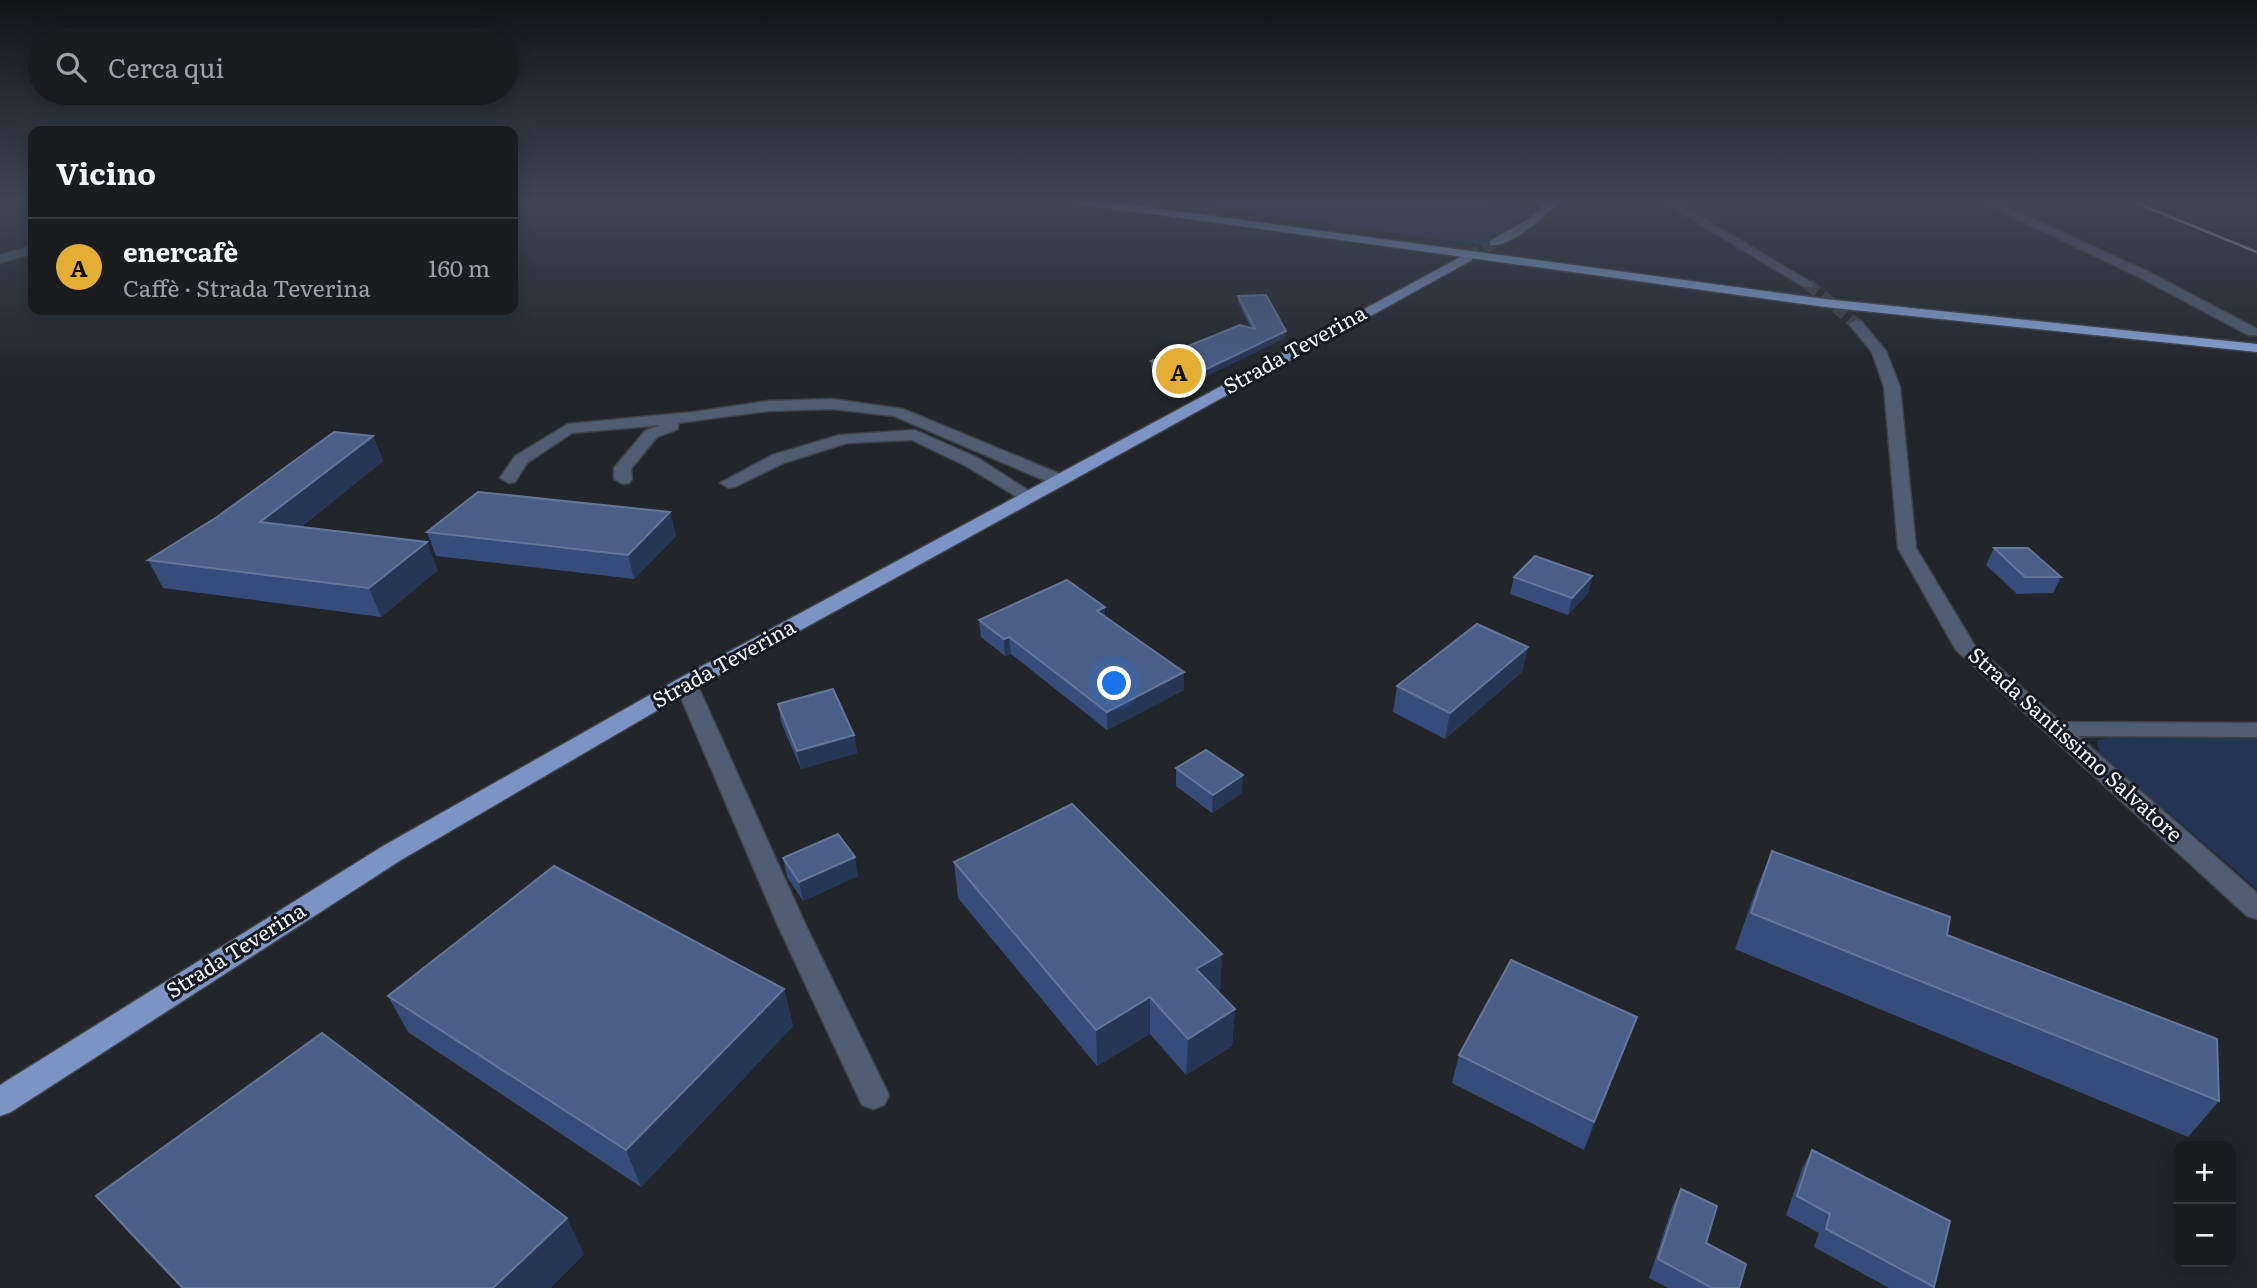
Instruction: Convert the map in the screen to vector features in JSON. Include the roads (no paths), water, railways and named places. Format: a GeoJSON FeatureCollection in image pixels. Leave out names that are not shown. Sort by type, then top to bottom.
{"type":"FeatureCollection","features":[{"type":"Feature","properties":{"kind":"highway"},"geometry":{"type":"LineString","coordinates":[[1512,260],[1825,303],[2257,348]]}},
{"type":"Feature","properties":{"kind":"highway"},"geometry":{"type":"LineString","coordinates":[[1563,260],[1799,292],[2255,336]]}},
{"type":"Feature","properties":{"kind":"main road","name":"Strada Teverina"},"geometry":{"type":"LineString","coordinates":[[0,1102],[392,853],[686,684],[1462,260]]}},
{"type":"Feature","properties":{"kind":"street"},"geometry":{"type":"LineString","coordinates":[[1767,260],[1808,284]]}},
{"type":"Feature","properties":{"kind":"street"},"geometry":{"type":"LineString","coordinates":[[2113,260],[2255,336]]}},
{"type":"Feature","properties":{"kind":"street","name":"Strada Santissimo Salvatore"},"geometry":{"type":"LineString","coordinates":[[1856,324],[1879,351],[1892,387],[1907,548],[1967,650],[2257,909]]}},
{"type":"Feature","properties":{"kind":"street"},"geometry":{"type":"LineString","coordinates":[[509,478],[521,460],[568,429],[694,417],[768,406],[832,404],[897,412],[1059,480]]}},
{"type":"Feature","properties":{"kind":"street"},"geometry":{"type":"LineString","coordinates":[[622,480],[622,468],[651,434],[694,417]]}},
{"type":"Feature","properties":{"kind":"street"},"geometry":{"type":"LineString","coordinates":[[729,483],[778,459],[846,438],[915,435],[972,462],[1028,496]]}},
{"type":"Feature","properties":{"kind":"street"},"geometry":{"type":"LineString","coordinates":[[686,684],[793,928],[873,1095]]}},
{"type":"Feature","properties":{"kind":"street"},"geometry":{"type":"LineString","coordinates":[[2056,729],[2257,730]]}},
{"type":"Feature","properties":{"kind":"tunnel"},"geometry":{"type":"LineString","coordinates":[[1808,284],[1856,324]]}},
{"type":"Feature","properties":{"kind":"place","name":"enercafè"},"geometry":{"type":"Point","coordinates":[1179,371]}}]}
